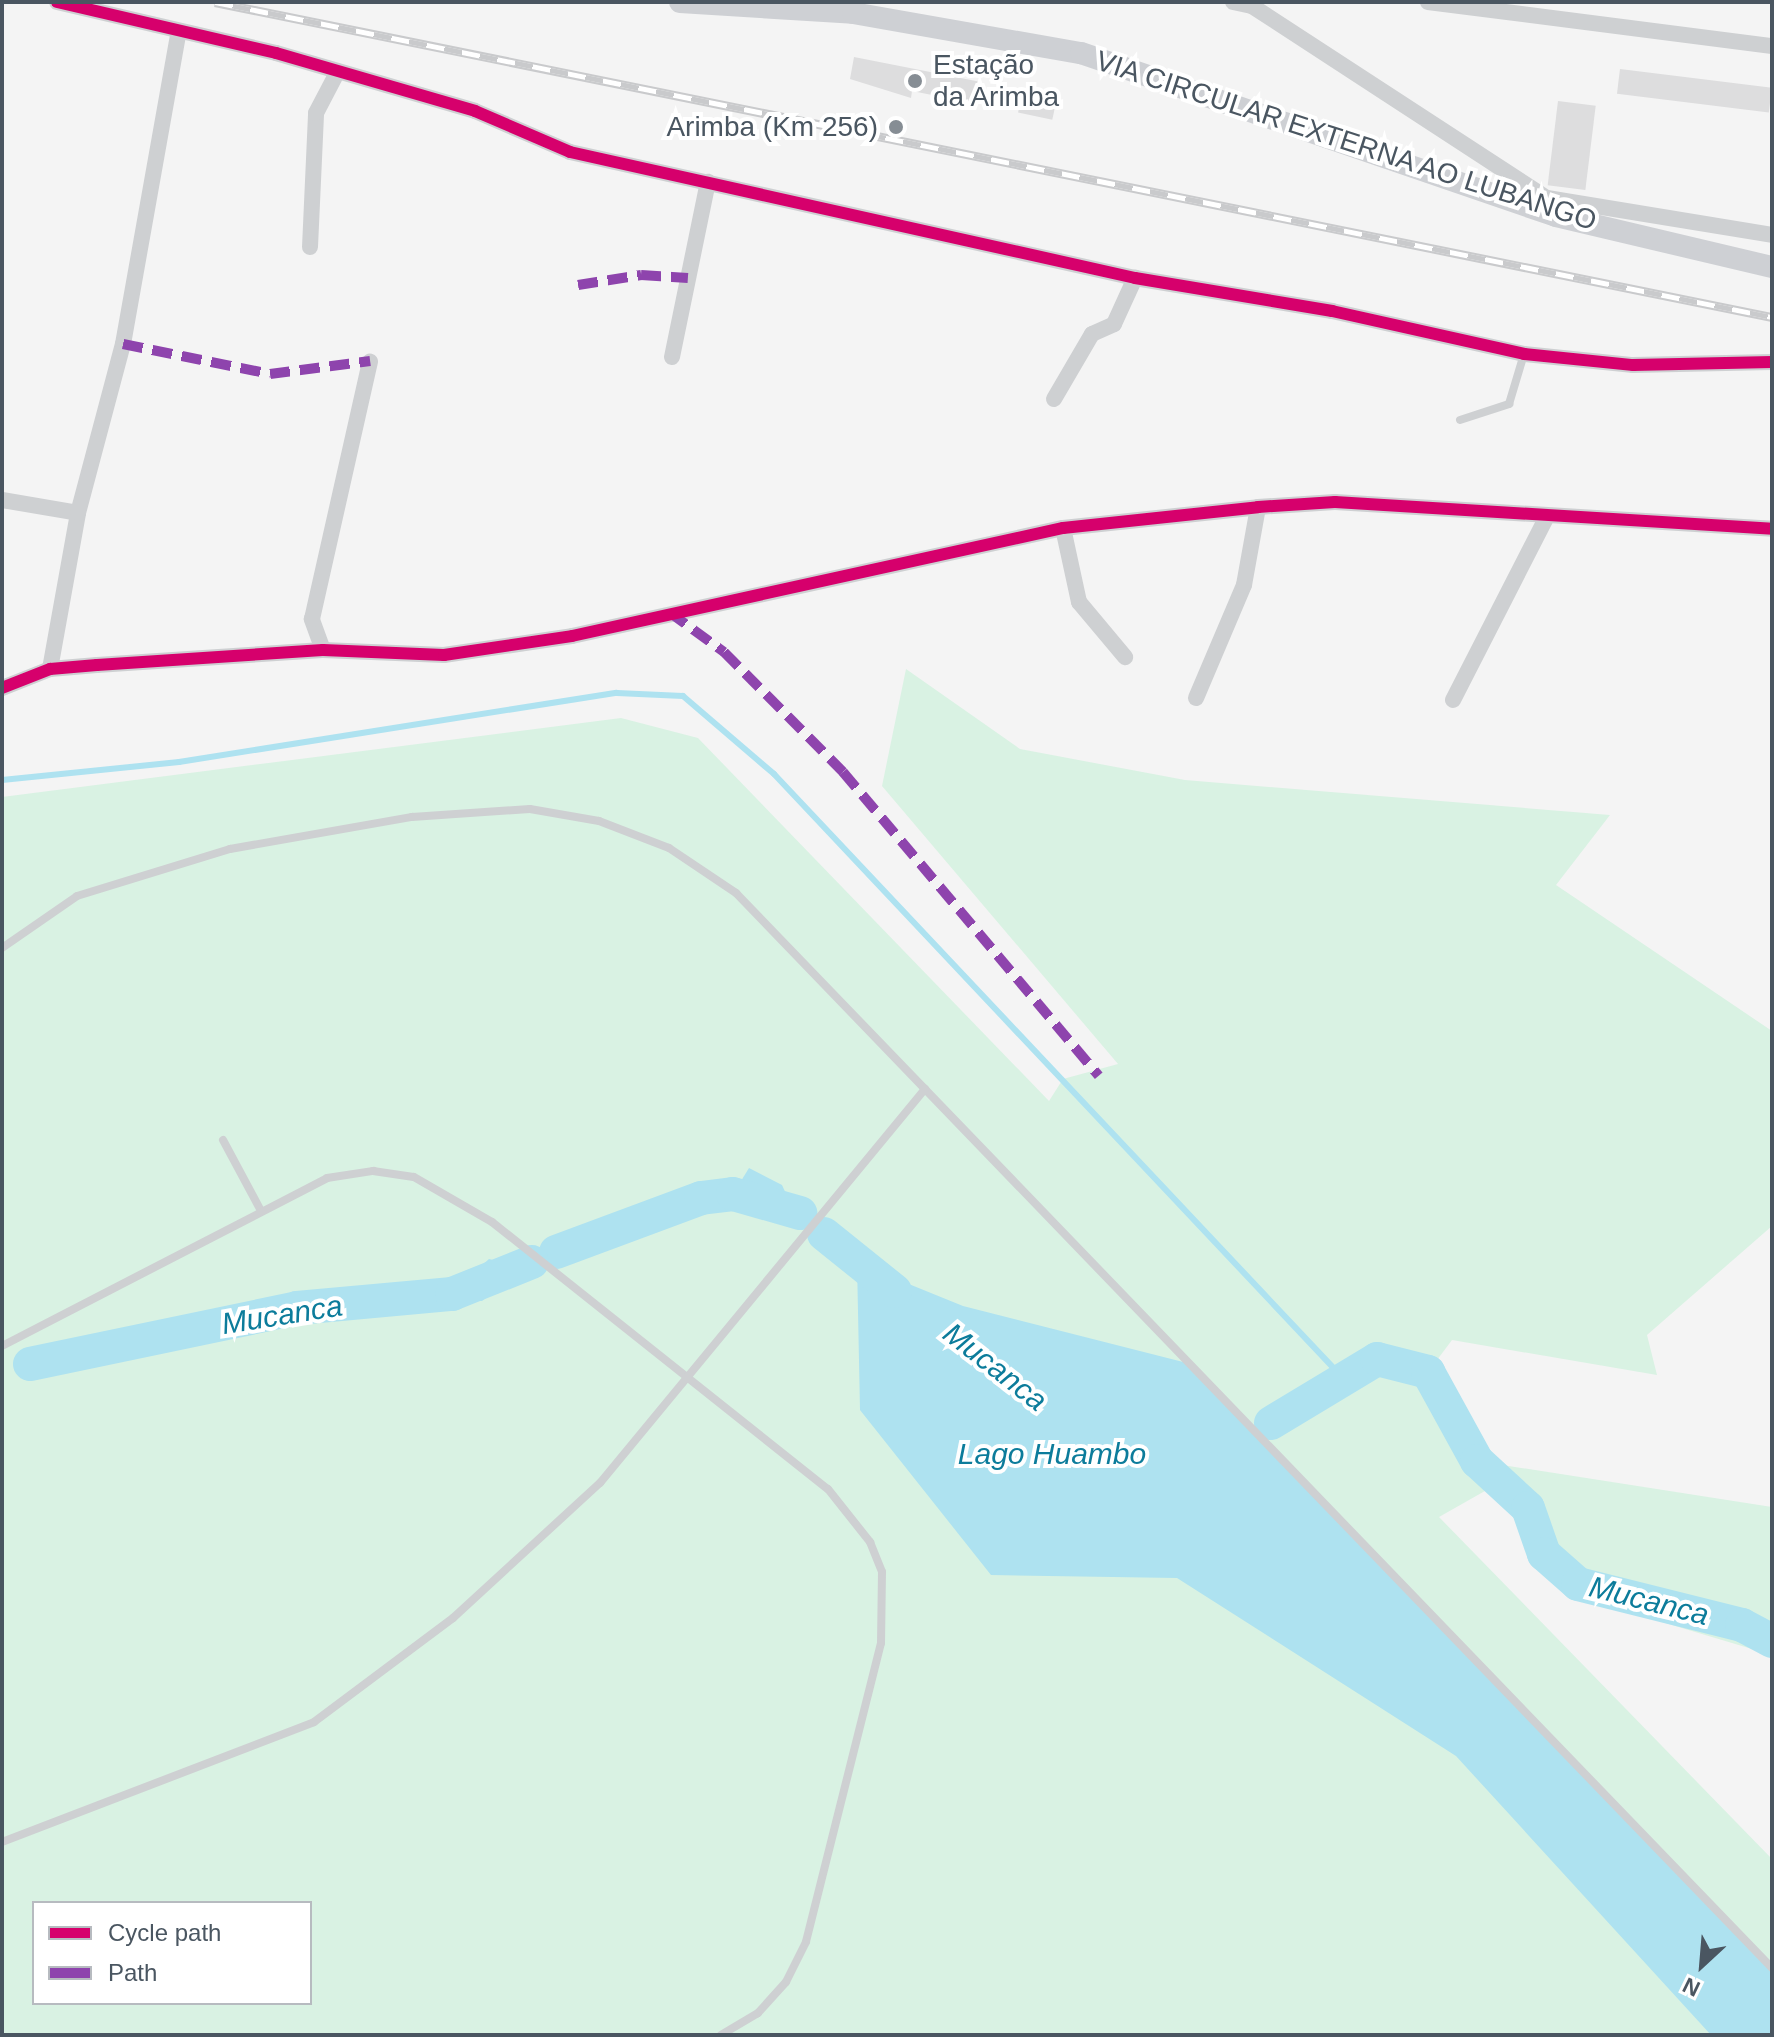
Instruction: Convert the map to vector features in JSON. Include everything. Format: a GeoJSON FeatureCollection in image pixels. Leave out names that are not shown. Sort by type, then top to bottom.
{"type":"FeatureCollection","features":[{"type":"Feature","properties":{"kind":"main road","name":"VIA CIRCULAR EXTERNA AO LUBANGO"},"geometry":{"type":"LineString","coordinates":[[680,2],[823,7],[969,30],[1081,53],[1556,216],[1772,267]]}},
{"type":"Feature","properties":{"kind":"street"},"geometry":{"type":"LineString","coordinates":[[57,2],[178,35],[338,71],[475,111],[570,152],[1135,278],[1332,311],[1524,354],[1633,365],[1772,362]]}},
{"type":"Feature","properties":{"kind":"street"},"geometry":{"type":"LineString","coordinates":[[1233,2],[1252,4],[1547,198],[1772,235]]}},
{"type":"Feature","properties":{"kind":"street"},"geometry":{"type":"LineString","coordinates":[[1428,2],[1494,6],[1772,46]]}},
{"type":"Feature","properties":{"kind":"street"},"geometry":{"type":"LineString","coordinates":[[50,669],[78,513],[123,344],[178,35]]}},
{"type":"Feature","properties":{"kind":"street"},"geometry":{"type":"LineString","coordinates":[[310,247],[316,113],[338,71]]}},
{"type":"Feature","properties":{"kind":"street"},"geometry":{"type":"LineString","coordinates":[[672,357],[708,182]]}},
{"type":"Feature","properties":{"kind":"street"},"geometry":{"type":"LineString","coordinates":[[1054,399],[1092,334],[1114,324],[1135,278]]}},
{"type":"Feature","properties":{"kind":"street"},"geometry":{"type":"LineString","coordinates":[[323,650],[312,619],[370,361]]}},
{"type":"Feature","properties":{"kind":"street"},"geometry":{"type":"LineString","coordinates":[[2,500],[78,513]]}},
{"type":"Feature","properties":{"kind":"street"},"geometry":{"type":"LineString","coordinates":[[2,688],[50,669],[323,650],[444,655],[572,636],[1063,528],[1258,507],[1335,502],[1546,518],[1772,529]]}},
{"type":"Feature","properties":{"kind":"street"},"geometry":{"type":"LineString","coordinates":[[1196,698],[1244,585],[1258,507]]}},
{"type":"Feature","properties":{"kind":"street"},"geometry":{"type":"LineString","coordinates":[[1453,700],[1546,518]]}},
{"type":"Feature","properties":{"kind":"street"},"geometry":{"type":"LineString","coordinates":[[1063,528],[1079,602],[1125,657]]}},
{"type":"Feature","properties":{"kind":"lane"},"geometry":{"type":"LineString","coordinates":[[1460,420],[1509,404],[1524,354]]}},
{"type":"Feature","properties":{"kind":"lane"},"geometry":{"type":"LineString","coordinates":[[2,948],[77,896],[230,849],[412,817],[530,809],[599,821],[669,848],[736,893],[1772,1968]]}},
{"type":"Feature","properties":{"kind":"lane"},"geometry":{"type":"LineString","coordinates":[[2,1842],[314,1722],[453,1618],[600,1483],[691,1380],[925,1089]]}},
{"type":"Feature","properties":{"kind":"lane"},"geometry":{"type":"LineString","coordinates":[[223,1140],[261,1211]]}},
{"type":"Feature","properties":{"kind":"lane"},"geometry":{"type":"LineString","coordinates":[[2,1346],[327,1178],[373,1171],[414,1177],[492,1222],[691,1380],[852,1515],[882,1572],[884,1607],[806,1942],[786,1982],[758,2013],[721,2035]]}},
{"type":"Feature","properties":{"kind":"green space"},"geometry":{"type":"Polygon","coordinates":[[[906,669],[1020,749],[1185,780],[1610,815],[1556,885],[1772,1031],[1772,1226],[1647,1335],[1657,1375],[1452,1340],[1428,1372],[1477,1461],[1772,1507],[1772,1655],[1575,1596],[1547,1577],[1511,1502],[1492,1487],[1439,1517],[1772,1859],[1772,2035],[2,2035],[2,797],[621,718],[698,738],[1049,1101],[1063,1079],[1118,1064],[882,786],[906,669]]]}},
{"type":"Feature","properties":{"kind":"water"},"geometry":{"type":"Polygon","coordinates":[[[749,1168],[782,1185],[792,1207],[786,1215],[760,1212],[733,1194],[749,1168]]]}},
{"type":"Feature","properties":{"kind":"water"},"geometry":{"type":"Polygon","coordinates":[[[489,1259],[516,1266],[513,1276],[482,1301],[456,1300],[455,1289],[489,1259]]]}},
{"type":"Feature","properties":{"kind":"water","name":"Lago Huambo"},"geometry":{"type":"Polygon","coordinates":[[[857,1263],[963,1306],[1191,1364],[1772,1968],[1772,2035],[1711,2035],[1456,1756],[1177,1578],[991,1575],[860,1410],[857,1263]]]}},
{"type":"Feature","properties":{"kind":"building","name":"Estação da Arimba"},"geometry":{"type":"Polygon","coordinates":[[[854,57],[981,82],[977,104],[912,91],[911,98],[850,79],[854,57]]]}},
{"type":"Feature","properties":{"kind":"building"},"geometry":{"type":"Polygon","coordinates":[[[1620,69],[1772,88],[1769,112],[1617,94],[1620,69]]]}},
{"type":"Feature","properties":{"kind":"building"},"geometry":{"type":"Polygon","coordinates":[[[1022,94],[1056,101],[1052,120],[1018,113],[1022,94]]]}},
{"type":"Feature","properties":{"kind":"building"},"geometry":{"type":"Polygon","coordinates":[[[1558,101],[1596,106],[1585,190],[1548,185],[1558,101]]]}},
{"type":"Feature","properties":{"kind":"waterway"},"geometry":{"type":"LineString","coordinates":[[2,780],[179,762],[617,693],[683,696],[774,774],[1344,1379]]}},
{"type":"Feature","properties":{"kind":"waterway","name":"Mucanca"},"geometry":{"type":"LineString","coordinates":[[556,1252],[701,1198],[733,1194],[800,1213]]}},
{"type":"Feature","properties":{"kind":"waterway","name":"Mucanca"},"geometry":{"type":"LineString","coordinates":[[824,1234],[895,1291]]}},
{"type":"Feature","properties":{"kind":"waterway","name":"Mucanca"},"geometry":{"type":"LineString","coordinates":[[30,1364],[297,1308],[452,1294],[532,1262]]}},
{"type":"Feature","properties":{"kind":"waterway","name":"Mucanca"},"geometry":{"type":"LineString","coordinates":[[1271,1423],[1377,1359],[1428,1372],[1477,1461],[1528,1508],[1544,1554],[1578,1584],[1742,1625],[1772,1641]]}},
{"type":"Feature","properties":{"kind":"railway"},"geometry":{"type":"LineString","coordinates":[[215,2],[1772,317]]}},
{"type":"Feature","properties":{"kind":"marked path"},"geometry":{"type":"LineString","coordinates":[[578,285],[641,275],[688,278]]}},
{"type":"Feature","properties":{"kind":"marked path"},"geometry":{"type":"LineString","coordinates":[[123,344],[270,374],[370,361]]}},
{"type":"Feature","properties":{"kind":"marked path"},"geometry":{"type":"LineString","coordinates":[[669,612],[724,652],[843,772],[1099,1076]]}},
{"type":"Feature","properties":{"kind":"cycle path"},"geometry":{"type":"LineString","coordinates":[[57,2],[276,53],[475,111],[570,152],[1135,278],[1332,311],[1524,354],[1633,365],[1772,362]]}},
{"type":"Feature","properties":{"kind":"cycle path"},"geometry":{"type":"LineString","coordinates":[[2,688],[50,669],[97,665],[323,650],[444,655],[572,636],[1063,528],[1258,507],[1335,502],[1772,529]]}},
{"type":"Feature","properties":{"kind":"place","name":"Estação da Arimba"},"geometry":{"type":"Point","coordinates":[915,81]}},
{"type":"Feature","properties":{"kind":"place","name":"Arimba (Km 256)"},"geometry":{"type":"Point","coordinates":[896,127]}}]}
